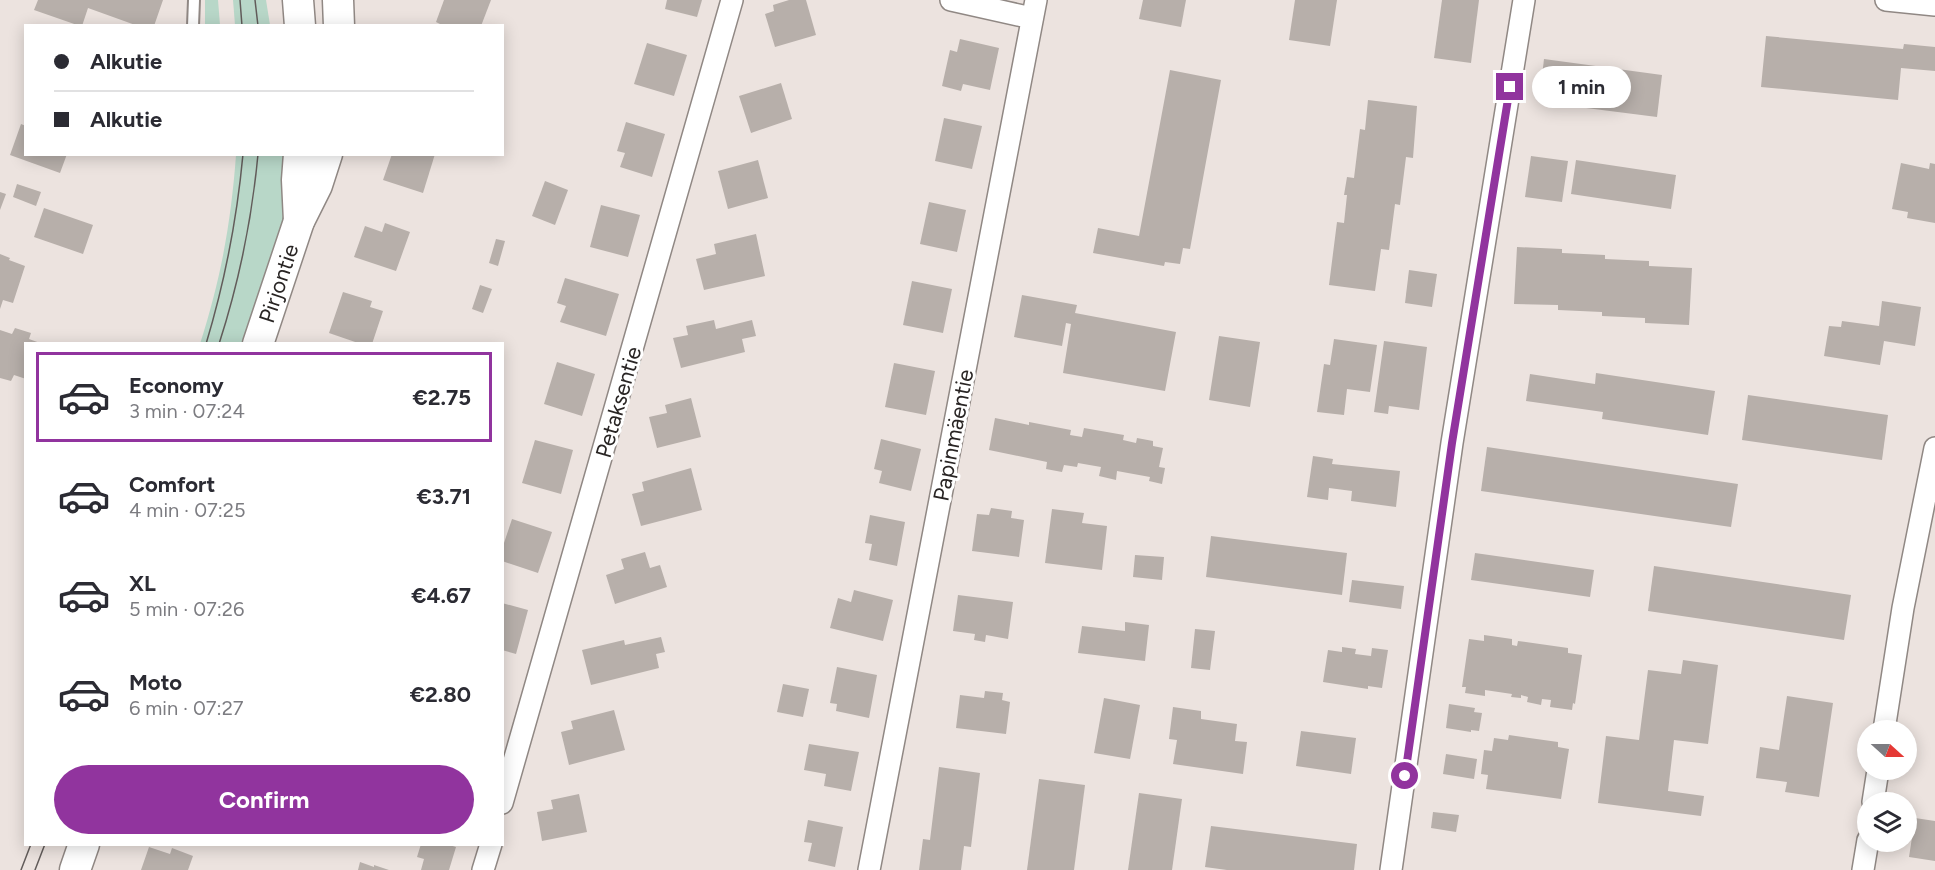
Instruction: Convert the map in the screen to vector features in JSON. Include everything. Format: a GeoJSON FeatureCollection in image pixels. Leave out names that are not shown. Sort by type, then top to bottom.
{"type":"FeatureCollection","features":[{"type":"Feature","properties":{"kind":"main road"},"geometry":{"type":"LineString","coordinates":[[298,0],[300,24]]}},
{"type":"Feature","properties":{"kind":"main road"},"geometry":{"type":"LineString","coordinates":[[338,0],[339,24]]}},
{"type":"Feature","properties":{"kind":"main road","name":"Pirjontie"},"geometry":{"type":"LineString","coordinates":[[299,156],[297,180],[300,221]]}},
{"type":"Feature","properties":{"kind":"main road","name":"Pirjontie"},"geometry":{"type":"LineString","coordinates":[[259,342],[300,221],[317,185],[326,156]]}},
{"type":"Feature","properties":{"kind":"main road"},"geometry":{"type":"LineString","coordinates":[[75,870],[83,846]]}},
{"type":"Feature","properties":{"kind":"street","name":"Petaksentie"},"geometry":{"type":"LineString","coordinates":[[504,796],[732,0]]}},
{"type":"Feature","properties":{"kind":"street"},"geometry":{"type":"LineString","coordinates":[[951,0],[1034,9]]}},
{"type":"Feature","properties":{"kind":"street"},"geometry":{"type":"LineString","coordinates":[[1391,870],[1452,443],[1524,0]]}},
{"type":"Feature","properties":{"kind":"street"},"geometry":{"type":"LineString","coordinates":[[1886,0],[1935,5]]}},
{"type":"Feature","properties":{"kind":"street","name":"Papinmäentie"},"geometry":{"type":"LineString","coordinates":[[869,870],[1034,9]]}},
{"type":"Feature","properties":{"kind":"street"},"geometry":{"type":"LineString","coordinates":[[1886,720],[1903,608],[1935,448]]}},
{"type":"Feature","properties":{"kind":"street"},"geometry":{"type":"LineString","coordinates":[[483,870],[489,846]]}},
{"type":"Feature","properties":{"kind":"street"},"geometry":{"type":"LineString","coordinates":[[1863,870],[1866,852]]}},
{"type":"Feature","properties":{"kind":"lane"},"geometry":{"type":"LineString","coordinates":[[193,24],[194,0]]}},
{"type":"Feature","properties":{"kind":"green space"},"geometry":{"type":"Polygon","coordinates":[[[205,0],[218,0],[220,24],[205,24],[205,0]]]}},
{"type":"Feature","properties":{"kind":"green space"},"geometry":{"type":"Polygon","coordinates":[[[233,0],[266,0],[270,24],[235,24],[233,0]]]}},
{"type":"Feature","properties":{"kind":"green space"},"geometry":{"type":"Polygon","coordinates":[[[236,156],[291,156],[288,197],[279,240],[244,342],[201,342],[214,296],[231,204],[236,156]]]}},
{"type":"Feature","properties":{"kind":"building"},"geometry":{"type":"Polygon","coordinates":[[[38,0],[163,0],[155,24],[132,24],[88,8],[83,24],[74,24],[34,10],[38,0]]]}},
{"type":"Feature","properties":{"kind":"building"},"geometry":{"type":"Polygon","coordinates":[[[444,0],[491,0],[482,24],[440,24],[436,22],[444,0]]]}},
{"type":"Feature","properties":{"kind":"building"},"geometry":{"type":"Polygon","coordinates":[[[667,0],[702,0],[697,17],[665,9],[667,0]]]}},
{"type":"Feature","properties":{"kind":"building"},"geometry":{"type":"Polygon","coordinates":[[[789,0],[806,0],[816,35],[775,47],[765,14],[774,11],[773,5],[789,0]]]}},
{"type":"Feature","properties":{"kind":"building"},"geometry":{"type":"Polygon","coordinates":[[[1143,0],[1186,0],[1181,27],[1139,19],[1143,0]]]}},
{"type":"Feature","properties":{"kind":"building"},"geometry":{"type":"Polygon","coordinates":[[[1295,0],[1337,0],[1330,46],[1289,40],[1295,0]]]}},
{"type":"Feature","properties":{"kind":"building"},"geometry":{"type":"Polygon","coordinates":[[[1442,0],[1479,0],[1471,63],[1434,58],[1442,0]]]}},
{"type":"Feature","properties":{"kind":"building"},"geometry":{"type":"Polygon","coordinates":[[[1766,36],[1903,49],[1904,44],[1935,47],[1935,71],[1901,68],[1898,100],[1761,87],[1766,36]]]}},
{"type":"Feature","properties":{"kind":"building"},"geometry":{"type":"Polygon","coordinates":[[[960,39],[999,48],[990,90],[963,84],[961,91],[942,86],[950,50],[957,52],[960,39]]]}},
{"type":"Feature","properties":{"kind":"building"},"geometry":{"type":"Polygon","coordinates":[[[647,43],[687,55],[674,96],[634,84],[647,43]]]}},
{"type":"Feature","properties":{"kind":"building"},"geometry":{"type":"Polygon","coordinates":[[[1544,59],[1662,75],[1657,117],[1539,102],[1544,59]]]}},
{"type":"Feature","properties":{"kind":"building"},"geometry":{"type":"Polygon","coordinates":[[[1170,70],[1221,80],[1190,249],[1183,248],[1180,264],[1165,262],[1164,266],[1093,253],[1098,228],[1139,236],[1170,70]]]}},
{"type":"Feature","properties":{"kind":"building"},"geometry":{"type":"Polygon","coordinates":[[[781,83],[792,119],[751,133],[739,96],[781,83]]]}},
{"type":"Feature","properties":{"kind":"building"},"geometry":{"type":"Polygon","coordinates":[[[1368,100],[1417,106],[1413,158],[1406,157],[1400,205],[1395,204],[1389,250],[1381,249],[1375,291],[1329,285],[1337,222],[1344,223],[1347,195],[1344,195],[1347,177],[1354,178],[1360,129],[1365,130],[1368,100]]]}},
{"type":"Feature","properties":{"kind":"building"},"geometry":{"type":"Polygon","coordinates":[[[944,118],[982,126],[972,169],[935,161],[944,118]]]}},
{"type":"Feature","properties":{"kind":"building"},"geometry":{"type":"Polygon","coordinates":[[[626,122],[665,134],[652,177],[620,167],[625,153],[617,151],[626,122]]]}},
{"type":"Feature","properties":{"kind":"building"},"geometry":{"type":"Polygon","coordinates":[[[21,124],[24,125],[24,156],[66,156],[60,173],[10,155],[21,124]]]}},
{"type":"Feature","properties":{"kind":"building"},"geometry":{"type":"Polygon","coordinates":[[[391,156],[434,156],[423,193],[383,180],[391,156]]]}},
{"type":"Feature","properties":{"kind":"building"},"geometry":{"type":"Polygon","coordinates":[[[1531,156],[1568,161],[1562,202],[1525,197],[1531,156]]]}},
{"type":"Feature","properties":{"kind":"building"},"geometry":{"type":"Polygon","coordinates":[[[758,160],[768,198],[728,209],[718,171],[758,160]]]}},
{"type":"Feature","properties":{"kind":"building"},"geometry":{"type":"Polygon","coordinates":[[[1576,160],[1676,175],[1671,209],[1571,194],[1576,160]]]}},
{"type":"Feature","properties":{"kind":"building"},"geometry":{"type":"Polygon","coordinates":[[[1901,163],[1929,169],[1930,163],[1935,164],[1935,223],[1907,218],[1908,212],[1892,209],[1901,163]]]}},
{"type":"Feature","properties":{"kind":"building"},"geometry":{"type":"Polygon","coordinates":[[[545,181],[568,190],[555,225],[532,216],[545,181]]]}},
{"type":"Feature","properties":{"kind":"building"},"geometry":{"type":"Polygon","coordinates":[[[17,184],[41,192],[36,206],[13,197],[17,184]]]}},
{"type":"Feature","properties":{"kind":"building"},"geometry":{"type":"Polygon","coordinates":[[[0,192],[6,194],[0,210],[0,192]]]}},
{"type":"Feature","properties":{"kind":"building"},"geometry":{"type":"Polygon","coordinates":[[[929,202],[966,210],[957,252],[920,244],[929,202]]]}},
{"type":"Feature","properties":{"kind":"building"},"geometry":{"type":"Polygon","coordinates":[[[601,205],[640,215],[628,257],[590,247],[601,205]]]}},
{"type":"Feature","properties":{"kind":"building"},"geometry":{"type":"Polygon","coordinates":[[[44,208],[93,225],[83,254],[34,237],[44,208]]]}},
{"type":"Feature","properties":{"kind":"building"},"geometry":{"type":"Polygon","coordinates":[[[385,223],[410,232],[396,271],[354,257],[365,226],[382,232],[385,223]]]}},
{"type":"Feature","properties":{"kind":"building"},"geometry":{"type":"Polygon","coordinates":[[[756,234],[765,276],[704,290],[696,259],[716,254],[714,244],[756,234]]]}},
{"type":"Feature","properties":{"kind":"building"},"geometry":{"type":"Polygon","coordinates":[[[496,239],[505,241],[498,266],[489,263],[496,239]]]}},
{"type":"Feature","properties":{"kind":"building"},"geometry":{"type":"Polygon","coordinates":[[[1517,247],[1562,249],[1562,253],[1605,255],[1605,259],[1649,261],[1649,266],[1692,268],[1689,325],[1645,323],[1645,318],[1602,316],[1602,312],[1558,310],[1558,305],[1514,304],[1517,247]]]}},
{"type":"Feature","properties":{"kind":"building"},"geometry":{"type":"Polygon","coordinates":[[[0,254],[25,266],[13,303],[3,300],[0,309],[0,254]]]}},
{"type":"Feature","properties":{"kind":"building"},"geometry":{"type":"Polygon","coordinates":[[[1409,270],[1437,274],[1432,307],[1405,303],[1409,270]]]}},
{"type":"Feature","properties":{"kind":"building"},"geometry":{"type":"Polygon","coordinates":[[[565,278],[619,294],[606,336],[560,322],[566,306],[557,303],[565,278]]]}},
{"type":"Feature","properties":{"kind":"building"},"geometry":{"type":"Polygon","coordinates":[[[912,281],[952,289],[943,333],[903,325],[912,281]]]}},
{"type":"Feature","properties":{"kind":"building"},"geometry":{"type":"Polygon","coordinates":[[[480,285],[492,289],[483,313],[472,309],[480,285]]]}},
{"type":"Feature","properties":{"kind":"building"},"geometry":{"type":"Polygon","coordinates":[[[343,292],[372,301],[370,307],[383,311],[373,342],[355,342],[329,333],[343,292]]]}},
{"type":"Feature","properties":{"kind":"building"},"geometry":{"type":"Polygon","coordinates":[[[1022,295],[1077,305],[1075,313],[1176,332],[1165,391],[1063,373],[1071,324],[1066,323],[1062,346],[1014,337],[1022,295]]]}},
{"type":"Feature","properties":{"kind":"building"},"geometry":{"type":"Polygon","coordinates":[[[1882,301],[1921,307],[1915,346],[1884,341],[1880,365],[1824,356],[1829,326],[1841,327],[1842,321],[1879,326],[1882,301]]]}},
{"type":"Feature","properties":{"kind":"building"},"geometry":{"type":"Polygon","coordinates":[[[714,320],[716,329],[752,320],[756,336],[742,339],[745,352],[681,368],[673,338],[688,335],[686,326],[714,320]]]}},
{"type":"Feature","properties":{"kind":"building"},"geometry":{"type":"Polygon","coordinates":[[[15,328],[31,333],[29,339],[37,342],[24,342],[24,378],[14,375],[11,381],[0,378],[0,330],[12,334],[15,328]]]}},
{"type":"Feature","properties":{"kind":"building"},"geometry":{"type":"Polygon","coordinates":[[[1219,336],[1260,342],[1250,407],[1209,400],[1219,336]]]}},
{"type":"Feature","properties":{"kind":"building"},"geometry":{"type":"Polygon","coordinates":[[[1334,339],[1377,345],[1370,392],[1347,389],[1344,415],[1317,412],[1324,364],[1330,365],[1334,339]]]}},
{"type":"Feature","properties":{"kind":"building"},"geometry":{"type":"Polygon","coordinates":[[[1384,341],[1427,347],[1419,410],[1389,406],[1388,414],[1374,412],[1384,341]]]}},
{"type":"Feature","properties":{"kind":"building"},"geometry":{"type":"Polygon","coordinates":[[[557,362],[595,374],[582,416],[544,404],[557,362]]]}},
{"type":"Feature","properties":{"kind":"building"},"geometry":{"type":"Polygon","coordinates":[[[894,363],[935,371],[926,415],[885,407],[894,363]]]}},
{"type":"Feature","properties":{"kind":"building"},"geometry":{"type":"Polygon","coordinates":[[[1596,373],[1715,391],[1708,435],[1602,419],[1603,412],[1526,401],[1530,374],[1595,384],[1596,373]]]}},
{"type":"Feature","properties":{"kind":"building"},"geometry":{"type":"Polygon","coordinates":[[[1748,395],[1888,415],[1882,460],[1742,440],[1748,395]]]}},
{"type":"Feature","properties":{"kind":"building"},"geometry":{"type":"Polygon","coordinates":[[[691,398],[701,437],[657,448],[649,417],[667,413],[665,405],[691,398]]]}},
{"type":"Feature","properties":{"kind":"building"},"geometry":{"type":"Polygon","coordinates":[[[995,418],[1071,430],[1070,435],[1082,437],[1084,428],[1124,435],[1123,440],[1136,443],[1137,438],[1153,441],[1153,446],[1163,448],[1159,467],[1165,468],[1162,484],[1149,481],[1150,477],[1117,471],[1116,480],[1099,476],[1101,467],[1078,463],[1077,467],[1064,465],[1062,472],[1046,469],[1047,462],[989,450],[995,418]]]}},
{"type":"Feature","properties":{"kind":"building"},"geometry":{"type":"Polygon","coordinates":[[[881,439],[921,449],[911,491],[879,483],[882,471],[874,469],[881,439]]]}},
{"type":"Feature","properties":{"kind":"building"},"geometry":{"type":"Polygon","coordinates":[[[535,440],[573,450],[561,494],[522,483],[535,440]]]}},
{"type":"Feature","properties":{"kind":"building"},"geometry":{"type":"Polygon","coordinates":[[[1487,447],[1738,484],[1731,527],[1481,491],[1487,447]]]}},
{"type":"Feature","properties":{"kind":"building"},"geometry":{"type":"Polygon","coordinates":[[[1313,456],[1333,459],[1332,464],[1400,471],[1396,507],[1351,501],[1352,491],[1329,488],[1328,500],[1307,497],[1313,456]]]}},
{"type":"Feature","properties":{"kind":"building"},"geometry":{"type":"Polygon","coordinates":[[[691,468],[702,510],[641,526],[632,494],[644,491],[642,482],[691,468]]]}},
{"type":"Feature","properties":{"kind":"building"},"geometry":{"type":"Polygon","coordinates":[[[991,508],[1012,511],[1011,518],[1024,520],[1019,557],[972,551],[977,514],[989,515],[991,508]]]}},
{"type":"Feature","properties":{"kind":"building"},"geometry":{"type":"Polygon","coordinates":[[[1052,509],[1084,513],[1082,523],[1107,526],[1102,570],[1045,563],[1052,509]]]}},
{"type":"Feature","properties":{"kind":"building"},"geometry":{"type":"Polygon","coordinates":[[[870,515],[905,522],[897,566],[869,560],[872,544],[865,543],[870,515]]]}},
{"type":"Feature","properties":{"kind":"building"},"geometry":{"type":"Polygon","coordinates":[[[512,519],[552,532],[538,573],[504,562],[504,543],[512,519]]]}},
{"type":"Feature","properties":{"kind":"building"},"geometry":{"type":"Polygon","coordinates":[[[1211,536],[1347,553],[1342,595],[1206,577],[1211,536]]]}},
{"type":"Feature","properties":{"kind":"building"},"geometry":{"type":"Polygon","coordinates":[[[645,552],[650,568],[660,565],[667,587],[615,604],[606,575],[624,569],[621,559],[645,552]]]}},
{"type":"Feature","properties":{"kind":"building"},"geometry":{"type":"Polygon","coordinates":[[[1475,553],[1594,570],[1590,597],[1471,580],[1475,553]]]}},
{"type":"Feature","properties":{"kind":"building"},"geometry":{"type":"Polygon","coordinates":[[[1135,555],[1164,557],[1162,580],[1133,577],[1135,555]]]}},
{"type":"Feature","properties":{"kind":"building"},"geometry":{"type":"Polygon","coordinates":[[[1654,566],[1851,595],[1844,640],[1648,611],[1654,566]]]}},
{"type":"Feature","properties":{"kind":"building"},"geometry":{"type":"Polygon","coordinates":[[[1352,580],[1404,586],[1401,609],[1349,602],[1352,580]]]}},
{"type":"Feature","properties":{"kind":"building"},"geometry":{"type":"Polygon","coordinates":[[[854,590],[893,600],[883,641],[830,628],[838,598],[851,602],[854,590]]]}},
{"type":"Feature","properties":{"kind":"building"},"geometry":{"type":"Polygon","coordinates":[[[958,595],[1013,602],[1008,639],[986,635],[985,642],[974,640],[975,634],[953,631],[958,595]]]}},
{"type":"Feature","properties":{"kind":"building"},"geometry":{"type":"Polygon","coordinates":[[[504,604],[528,610],[516,654],[504,651],[504,604]]]}},
{"type":"Feature","properties":{"kind":"building"},"geometry":{"type":"Polygon","coordinates":[[[1125,622],[1149,625],[1145,661],[1078,653],[1082,626],[1125,631],[1125,622]]]}},
{"type":"Feature","properties":{"kind":"building"},"geometry":{"type":"Polygon","coordinates":[[[1195,629],[1215,631],[1210,670],[1191,668],[1195,629]]]}},
{"type":"Feature","properties":{"kind":"building"},"geometry":{"type":"Polygon","coordinates":[[[1484,635],[1512,639],[1512,645],[1517,646],[1518,641],[1568,648],[1568,653],[1582,655],[1575,704],[1573,703],[1572,710],[1550,707],[1551,700],[1542,699],[1541,705],[1527,702],[1528,697],[1521,695],[1521,698],[1511,697],[1512,694],[1485,690],[1485,696],[1465,693],[1466,687],[1462,687],[1469,639],[1484,641],[1484,635]]]}},
{"type":"Feature","properties":{"kind":"building"},"geometry":{"type":"Polygon","coordinates":[[[661,637],[665,652],[656,654],[659,668],[591,685],[582,650],[624,640],[625,645],[661,637]]]}},
{"type":"Feature","properties":{"kind":"building"},"geometry":{"type":"Polygon","coordinates":[[[1342,647],[1356,649],[1355,654],[1371,656],[1372,648],[1388,650],[1382,688],[1368,686],[1368,689],[1323,682],[1328,650],[1342,652],[1342,647]]]}},
{"type":"Feature","properties":{"kind":"building"},"geometry":{"type":"Polygon","coordinates":[[[1683,660],[1718,665],[1708,744],[1674,740],[1668,791],[1704,796],[1701,816],[1598,803],[1606,736],[1639,740],[1648,670],[1681,674],[1683,660]]]}},
{"type":"Feature","properties":{"kind":"building"},"geometry":{"type":"Polygon","coordinates":[[[837,667],[877,675],[869,718],[836,711],[837,704],[830,703],[837,667]]]}},
{"type":"Feature","properties":{"kind":"building"},"geometry":{"type":"Polygon","coordinates":[[[783,684],[809,689],[803,717],[777,712],[783,684]]]}},
{"type":"Feature","properties":{"kind":"building"},"geometry":{"type":"Polygon","coordinates":[[[985,691],[1003,693],[1002,700],[1010,702],[1006,734],[956,728],[960,695],[984,698],[985,691]]]}},
{"type":"Feature","properties":{"kind":"building"},"geometry":{"type":"Polygon","coordinates":[[[1787,696],[1833,703],[1819,797],[1785,792],[1787,782],[1756,778],[1760,747],[1779,750],[1787,696]]]}},
{"type":"Feature","properties":{"kind":"building"},"geometry":{"type":"Polygon","coordinates":[[[1104,698],[1140,705],[1130,759],[1094,753],[1104,698]]]}},
{"type":"Feature","properties":{"kind":"building"},"geometry":{"type":"Polygon","coordinates":[[[1449,704],[1475,708],[1474,712],[1482,713],[1479,731],[1446,728],[1449,704]]]}},
{"type":"Feature","properties":{"kind":"building"},"geometry":{"type":"Polygon","coordinates":[[[1173,707],[1201,711],[1201,719],[1237,724],[1235,741],[1247,742],[1243,774],[1173,764],[1177,740],[1169,739],[1173,707]]]}},
{"type":"Feature","properties":{"kind":"building"},"geometry":{"type":"Polygon","coordinates":[[[614,710],[625,750],[569,765],[561,732],[573,729],[571,721],[614,710]]]}},
{"type":"Feature","properties":{"kind":"building"},"geometry":{"type":"Polygon","coordinates":[[[1301,731],[1356,738],[1351,774],[1296,766],[1301,731]]]}},
{"type":"Feature","properties":{"kind":"building"},"geometry":{"type":"Polygon","coordinates":[[[1509,735],[1558,742],[1558,747],[1569,749],[1561,799],[1486,789],[1488,775],[1481,774],[1484,750],[1492,751],[1494,738],[1508,740],[1509,735]]]}},
{"type":"Feature","properties":{"kind":"building"},"geometry":{"type":"Polygon","coordinates":[[[809,744],[859,752],[851,791],[824,786],[826,774],[804,770],[809,744]]]}},
{"type":"Feature","properties":{"kind":"building"},"geometry":{"type":"Polygon","coordinates":[[[1446,754],[1477,759],[1474,779],[1443,774],[1446,754]]]}},
{"type":"Feature","properties":{"kind":"building"},"geometry":{"type":"Polygon","coordinates":[[[939,767],[980,773],[971,847],[964,846],[961,870],[919,870],[923,839],[930,840],[939,767]]]}},
{"type":"Feature","properties":{"kind":"building"},"geometry":{"type":"Polygon","coordinates":[[[1039,779],[1085,785],[1074,870],[1027,870],[1039,779]]]}},
{"type":"Feature","properties":{"kind":"building"},"geometry":{"type":"Polygon","coordinates":[[[1139,793],[1182,799],[1172,870],[1128,870],[1139,793]]]}},
{"type":"Feature","properties":{"kind":"building"},"geometry":{"type":"Polygon","coordinates":[[[579,794],[587,832],[542,841],[537,812],[553,809],[551,800],[579,794]]]}},
{"type":"Feature","properties":{"kind":"building"},"geometry":{"type":"Polygon","coordinates":[[[1433,812],[1459,815],[1456,832],[1431,828],[1433,812]]]}},
{"type":"Feature","properties":{"kind":"building"},"geometry":{"type":"Polygon","coordinates":[[[1917,818],[1935,821],[1935,861],[1909,857],[1910,852],[1917,852],[1917,818]]]}},
{"type":"Feature","properties":{"kind":"building"},"geometry":{"type":"Polygon","coordinates":[[[808,820],[843,827],[835,867],[808,861],[812,843],[804,842],[808,820]]]}},
{"type":"Feature","properties":{"kind":"building"},"geometry":{"type":"Polygon","coordinates":[[[1211,826],[1357,844],[1354,870],[1227,870],[1205,867],[1211,826]]]}},
{"type":"Feature","properties":{"kind":"building"},"geometry":{"type":"Polygon","coordinates":[[[420,846],[456,847],[449,870],[421,870],[424,859],[417,857],[420,846]]]}},
{"type":"Feature","properties":{"kind":"building"},"geometry":{"type":"Polygon","coordinates":[[[149,847],[170,854],[172,848],[193,856],[188,870],[141,870],[149,847]]]}},
{"type":"Feature","properties":{"kind":"building"},"geometry":{"type":"Polygon","coordinates":[[[360,862],[374,867],[374,865],[389,870],[358,870],[360,862]]]}},
{"type":"Feature","properties":{"kind":"tram line"},"geometry":{"type":"LineString","coordinates":[[240,0],[242,24]]}},
{"type":"Feature","properties":{"kind":"tram line"},"geometry":{"type":"LineString","coordinates":[[255,0],[258,24]]}},
{"type":"Feature","properties":{"kind":"tram line"},"geometry":{"type":"LineString","coordinates":[[207,342],[229,250],[243,156]]}},
{"type":"Feature","properties":{"kind":"tram line"},"geometry":{"type":"LineString","coordinates":[[220,342],[244,250],[258,156]]}},
{"type":"Feature","properties":{"kind":"tram line"},"geometry":{"type":"LineString","coordinates":[[21,870],[30,846]]}},
{"type":"Feature","properties":{"kind":"tram line"},"geometry":{"type":"LineString","coordinates":[[35,870],[44,846]]}},
{"type":"Feature","properties":{"kind":"route"},"geometry":{"type":"LineString","coordinates":[[1405,776],[1452,443],[1510,87]]}}]}
